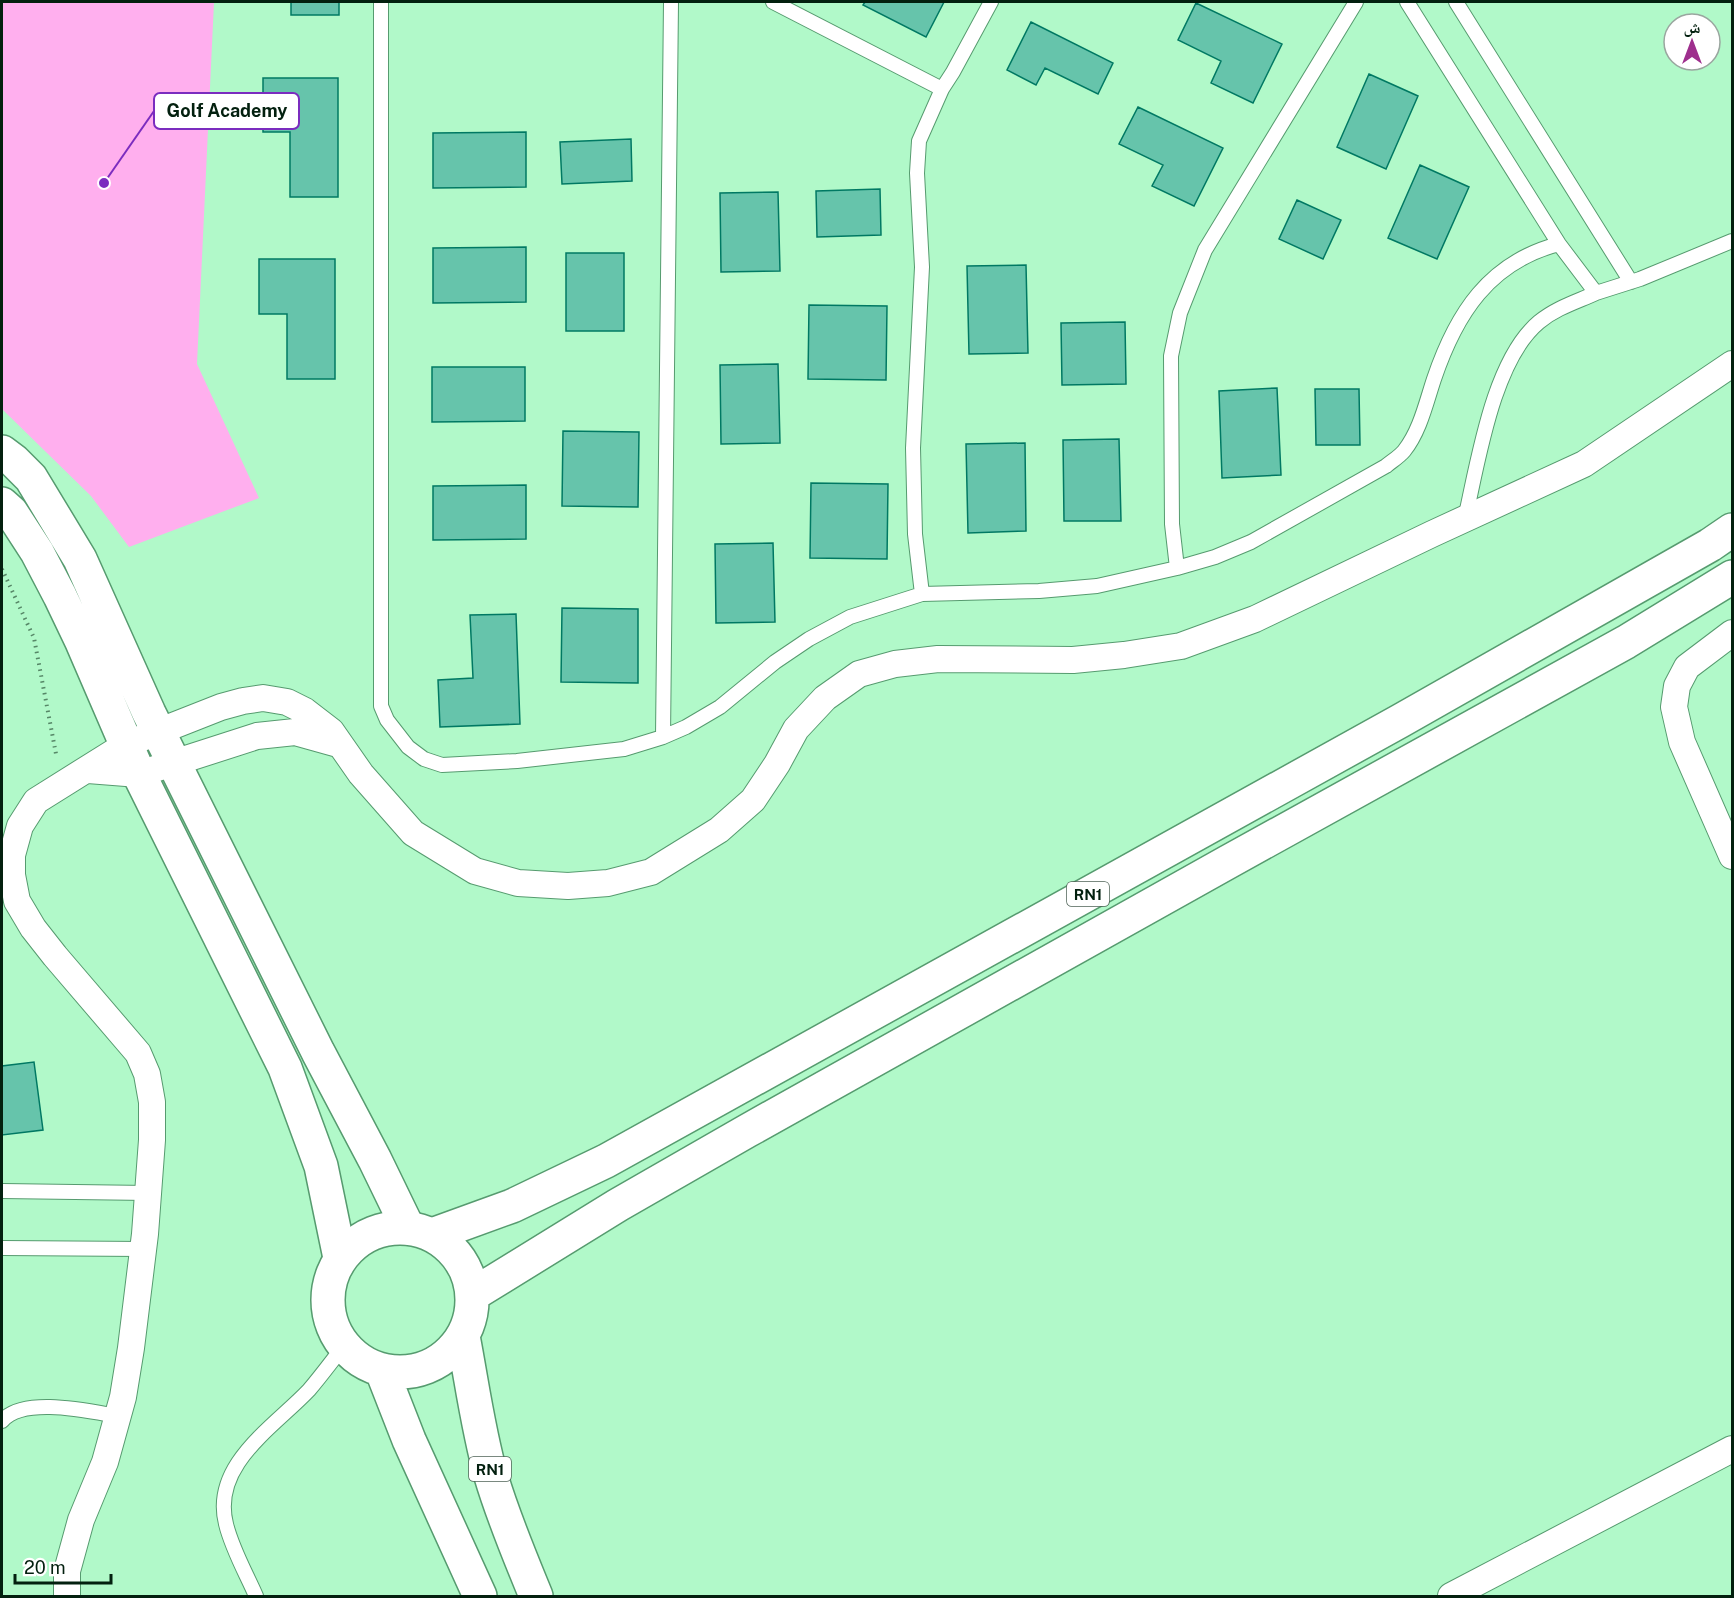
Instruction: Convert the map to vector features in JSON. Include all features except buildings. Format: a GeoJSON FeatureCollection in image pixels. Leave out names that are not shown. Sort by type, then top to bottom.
{"type":"FeatureCollection","features":[{"type":"Feature","properties":{"kind":"main road"},"geometry":{"type":"LineString","coordinates":[[2,452],[31,478],[80,559],[159,732],[302,1020],[375,1160],[420,1232]]}},
{"type":"Feature","properties":{"kind":"main road"},"geometry":{"type":"LineString","coordinates":[[2,504],[11,512],[37,552],[82,642],[139,774],[285,1068],[321,1166],[340,1258]]}},
{"type":"Feature","properties":{"kind":"main road","name":"RN1"},"geometry":{"type":"LineString","coordinates":[[420,1232],[452,1250],[466,1271],[472,1295],[471,1316],[463,1336],[448,1354],[428,1367],[405,1373],[382,1371],[361,1362],[343,1347],[331,1326],[327,1303],[329,1279],[340,1258],[358,1240],[382,1230],[420,1232],[512,1206],[606,1161],[1380,732],[1710,545],[1732,530]]}},
{"type":"Feature","properties":{"kind":"main road","name":"RN1"},"geometry":{"type":"LineString","coordinates":[[472,1295],[618,1205],[747,1131],[1626,642],[1732,577]]}},
{"type":"Feature","properties":{"kind":"main road","name":"RN1"},"geometry":{"type":"LineString","coordinates":[[463,1336],[492,1476],[515,1546],[536,1596]]}},
{"type":"Feature","properties":{"kind":"main road"},"geometry":{"type":"LineString","coordinates":[[382,1371],[409,1440],[480,1596]]}},
{"type":"Feature","properties":{"kind":"street"},"geometry":{"type":"LineString","coordinates":[[67,1596],[67,1571],[81,1520],[105,1462],[123,1397],[143,1249],[152,1102],[147,1074],[138,1053],[55,956],[33,928],[17,901],[12,876],[12,855],[20,826],[36,801],[127,744],[221,707],[243,700],[263,698],[287,702],[305,711],[331,731],[338,744],[413,833],[476,871],[518,883],[568,886],[608,883],[651,872],[719,830],[753,800],[777,764],[796,729],[825,698],[859,674],[895,664],[938,659],[1073,660],[1181,646],[1255,619],[1584,464],[1732,364]]}},
{"type":"Feature","properties":{"kind":"street"},"geometry":{"type":"LineString","coordinates":[[1732,633],[1687,667],[1677,686],[1674,707],[1682,742],[1732,856]]}},
{"type":"Feature","properties":{"kind":"street"},"geometry":{"type":"LineString","coordinates":[[88,770],[139,774],[257,736],[276,733],[295,732],[338,744]]}},
{"type":"Feature","properties":{"kind":"street"},"geometry":{"type":"LineString","coordinates":[[1451,1596],[1732,1449]]}},
{"type":"Feature","properties":{"kind":"lane"},"geometry":{"type":"LineString","coordinates":[[381,2],[381,706],[387,720],[408,747],[424,759],[442,765],[567,757],[624,749],[663,737],[686,727],[720,707],[775,662],[809,639],[850,617],[922,594],[1039,591],[1086,587],[1130,580],[1177,568],[1215,557],[1251,542],[1386,466],[1404,451],[1425,410],[1433,380],[1455,327],[1469,306],[1483,289],[1512,263],[1540,249],[1558,244]]}},
{"type":"Feature","properties":{"kind":"lane"},"geometry":{"type":"LineString","coordinates":[[663,737],[671,2]]}},
{"type":"Feature","properties":{"kind":"lane"},"geometry":{"type":"LineString","coordinates":[[774,2],[942,89]]}},
{"type":"Feature","properties":{"kind":"lane"},"geometry":{"type":"LineString","coordinates":[[922,594],[915,534],[913,448],[922,267],[917,173],[919,141],[942,89],[954,72],[991,2]]}},
{"type":"Feature","properties":{"kind":"lane"},"geometry":{"type":"LineString","coordinates":[[1177,568],[1172,524],[1171,356],[1180,313],[1205,250],[1356,2]]}},
{"type":"Feature","properties":{"kind":"lane"},"geometry":{"type":"LineString","coordinates":[[1407,2],[1558,244],[1596,293]]}},
{"type":"Feature","properties":{"kind":"lane"},"geometry":{"type":"LineString","coordinates":[[1456,2],[1631,282]]}},
{"type":"Feature","properties":{"kind":"lane"},"geometry":{"type":"LineString","coordinates":[[1465,519],[1495,394],[1513,354],[1537,324],[1558,308],[1732,242]]}},
{"type":"Feature","properties":{"kind":"lane"},"geometry":{"type":"LineString","coordinates":[[2,1191],[148,1193]]}},
{"type":"Feature","properties":{"kind":"lane"},"geometry":{"type":"LineString","coordinates":[[2,1248],[143,1249]]}},
{"type":"Feature","properties":{"kind":"lane"},"geometry":{"type":"LineString","coordinates":[[256,1596],[226,1524],[223,1504],[226,1486],[240,1458],[310,1389],[343,1347]]}},
{"type":"Feature","properties":{"kind":"lane"},"geometry":{"type":"LineString","coordinates":[[2,1421],[8,1414],[35,1407],[72,1408],[117,1416]]}},
{"type":"Feature","properties":{"kind":"path"},"geometry":{"type":"LineString","coordinates":[[2,569],[34,638],[61,784]]}},
{"type":"Feature","properties":{"kind":"shaded area"},"geometry":{"type":"Polygon","coordinates":[[[2,2],[214,2],[197,364],[259,498],[129,547],[91,496],[2,409],[2,2]]]}},
{"type":"Feature","properties":{"kind":"place","name":"Golf Academy"},"geometry":{"type":"Point","coordinates":[104,183]}}]}
